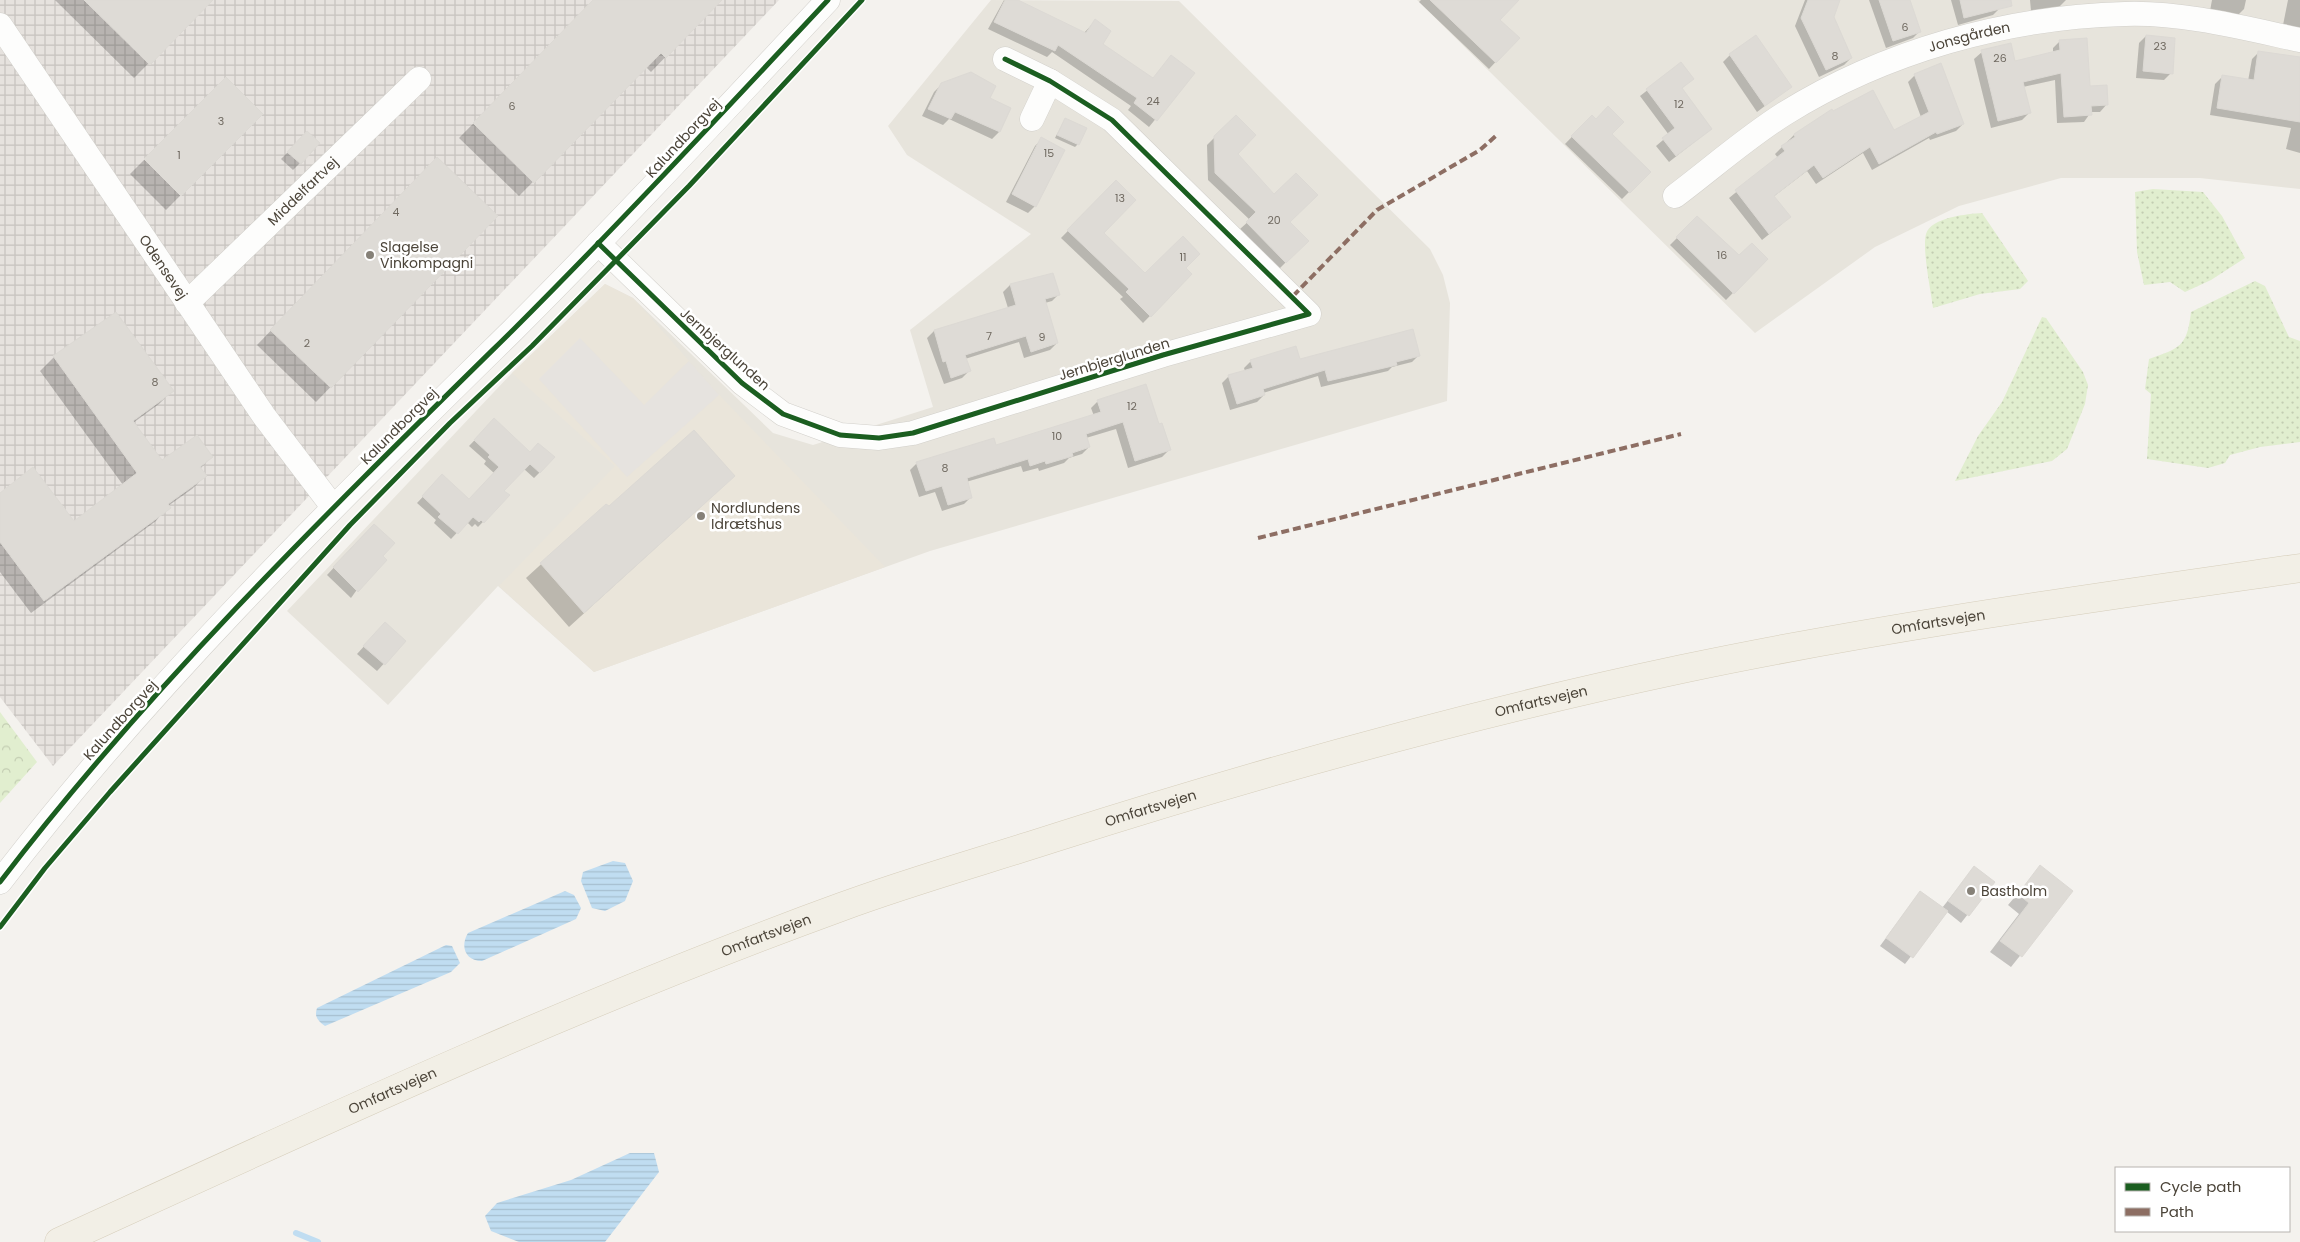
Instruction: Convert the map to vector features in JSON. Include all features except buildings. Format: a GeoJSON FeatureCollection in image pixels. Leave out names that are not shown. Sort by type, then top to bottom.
{"type":"FeatureCollection","features":[{"type":"Feature","properties":{"kind":"main road","name":"Omfartsvejen"},"geometry":{"type":"LineString","coordinates":[[59,1242],[376,1097],[618,992],[845,905],[1115,819],[1323,757],[1505,708],[1688,668],[2012,609],[2300,568]]}},
{"type":"Feature","properties":{"kind":"street","name":"Kalundborgvej"},"geometry":{"type":"LineString","coordinates":[[0,882],[53,813],[225,620],[333,507],[598,243],[828,0]]}},
{"type":"Feature","properties":{"kind":"street","name":"Jonsgården"},"geometry":{"type":"LineString","coordinates":[[1675,196],[1784,114],[1864,72],[1951,40],[2030,23],[2125,7],[2212,21],[2300,40]]}},
{"type":"Feature","properties":{"kind":"street","name":"Odensevej"},"geometry":{"type":"LineString","coordinates":[[0,25],[264,416],[333,507]]}},
{"type":"Feature","properties":{"kind":"street","name":"Jernbjerglunden"},"geometry":{"type":"LineString","coordinates":[[598,243],[742,382],[783,414],[840,435],[879,438],[913,433],[1163,355],[1309,314],[1112,120],[1050,81],[1005,59]]}},
{"type":"Feature","properties":{"kind":"street","name":"Middelfartvej"},"geometry":{"type":"LineString","coordinates":[[187,302],[419,79]]}},
{"type":"Feature","properties":{"kind":"street"},"geometry":{"type":"LineString","coordinates":[[1032,119],[1050,81]]}},
{"type":"Feature","properties":{"kind":"shaded area"},"geometry":{"type":"Polygon","coordinates":[[[0,0],[779,0],[53,766],[0,697],[0,0]]]}},
{"type":"Feature","properties":{"kind":"shaded area"},"geometry":{"type":"Polygon","coordinates":[[[991,0],[1179,1],[1430,249],[1443,275],[1450,303],[1447,401],[930,551],[594,672],[498,586],[388,705],[287,611],[512,373],[605,284],[633,298],[773,433],[813,445],[933,407],[910,330],[1031,234],[907,155],[888,126],[991,0]]]}},
{"type":"Feature","properties":{"kind":"shaded area"},"geometry":{"type":"Polygon","coordinates":[[[1417,0],[2300,0],[2300,189],[2200,178],[2061,178],[1959,206],[1875,247],[1755,333],[1417,0]]]}},
{"type":"Feature","properties":{"kind":"shaded area","name":"Nordlundens Idrætshus"},"geometry":{"type":"Polygon","coordinates":[[[605,284],[633,298],[723,399],[885,567],[594,672],[499,586],[615,466],[512,373],[605,284]]]}},
{"type":"Feature","properties":{"kind":"shaded area"},"geometry":{"type":"Polygon","coordinates":[[[580,338],[644,405],[689,361],[719,395],[627,477],[539,379],[580,338]]]}},
{"type":"Feature","properties":{"kind":"green space"},"geometry":{"type":"Polygon","coordinates":[[[2153,189],[2203,192],[2222,216],[2245,258],[2211,280],[2185,292],[2170,282],[2144,285],[2137,252],[2135,192],[2153,189]]]}},
{"type":"Feature","properties":{"kind":"green space"},"geometry":{"type":"Polygon","coordinates":[[[1982,213],[2028,281],[2020,289],[1980,294],[1933,308],[1925,241],[1929,228],[1942,220],[1982,213]]]}},
{"type":"Feature","properties":{"kind":"green space"},"geometry":{"type":"Polygon","coordinates":[[[2255,281],[2265,286],[2289,337],[2300,341],[2300,442],[2260,447],[2230,455],[2225,463],[2208,468],[2147,459],[2151,394],[2145,389],[2149,359],[2175,349],[2180,344],[2187,333],[2191,312],[2255,281]]]}},
{"type":"Feature","properties":{"kind":"green space"},"geometry":{"type":"Polygon","coordinates":[[[2042,317],[2046,318],[2083,372],[2088,385],[2085,404],[2067,449],[2052,461],[1955,481],[1978,436],[2002,402],[2042,317]]]}},
{"type":"Feature","properties":{"kind":"green space"},"geometry":{"type":"Polygon","coordinates":[[[0,712],[37,762],[0,803],[0,712]]]}},
{"type":"Feature","properties":{"kind":"water"},"geometry":{"type":"Polygon","coordinates":[[[613,861],[625,863],[633,881],[625,901],[605,911],[592,908],[581,881],[583,872],[613,861]]]}},
{"type":"Feature","properties":{"kind":"water"},"geometry":{"type":"Polygon","coordinates":[[[565,891],[574,895],[581,908],[576,919],[482,961],[468,956],[464,943],[468,933],[565,891]]]}},
{"type":"Feature","properties":{"kind":"water"},"geometry":{"type":"Polygon","coordinates":[[[446,945],[452,946],[460,963],[451,972],[325,1026],[317,1018],[317,1008],[446,945]]]}},
{"type":"Feature","properties":{"kind":"water"},"geometry":{"type":"Polygon","coordinates":[[[630,1153],[654,1153],[659,1172],[605,1242],[519,1242],[491,1231],[485,1216],[497,1203],[571,1180],[630,1153]]]}},
{"type":"Feature","properties":{"kind":"waterway"},"geometry":{"type":"LineString","coordinates":[[296,1233],[318,1242]]}},
{"type":"Feature","properties":{"kind":"marked path"},"geometry":{"type":"LineString","coordinates":[[1293,296],[1377,210],[1480,150],[1498,134]]}},
{"type":"Feature","properties":{"kind":"marked path"},"geometry":{"type":"LineString","coordinates":[[1258,538],[1681,434]]}},
{"type":"Feature","properties":{"kind":"cycle path"},"geometry":{"type":"LineString","coordinates":[[0,882],[59,808],[182,666],[312,529],[593,248],[828,0]]}},
{"type":"Feature","properties":{"kind":"cycle path"},"geometry":{"type":"LineString","coordinates":[[0,927],[45,868],[110,792],[350,525],[450,423],[532,346],[689,186],[862,0]]}},
{"type":"Feature","properties":{"kind":"cycle path"},"geometry":{"type":"LineString","coordinates":[[598,243],[742,383],[783,414],[840,435],[879,438],[913,433],[1163,355],[1309,314],[1112,120],[1050,81],[1005,59]]}},
{"type":"Feature","properties":{"kind":"place","name":"Slagelse Vinkompagni"},"geometry":{"type":"Point","coordinates":[370,255]}},
{"type":"Feature","properties":{"kind":"place","name":"Nordlundens Idrætshus"},"geometry":{"type":"Point","coordinates":[701,516]}},
{"type":"Feature","properties":{"kind":"place","name":"Bastholm"},"geometry":{"type":"Point","coordinates":[1971,891]}}]}
